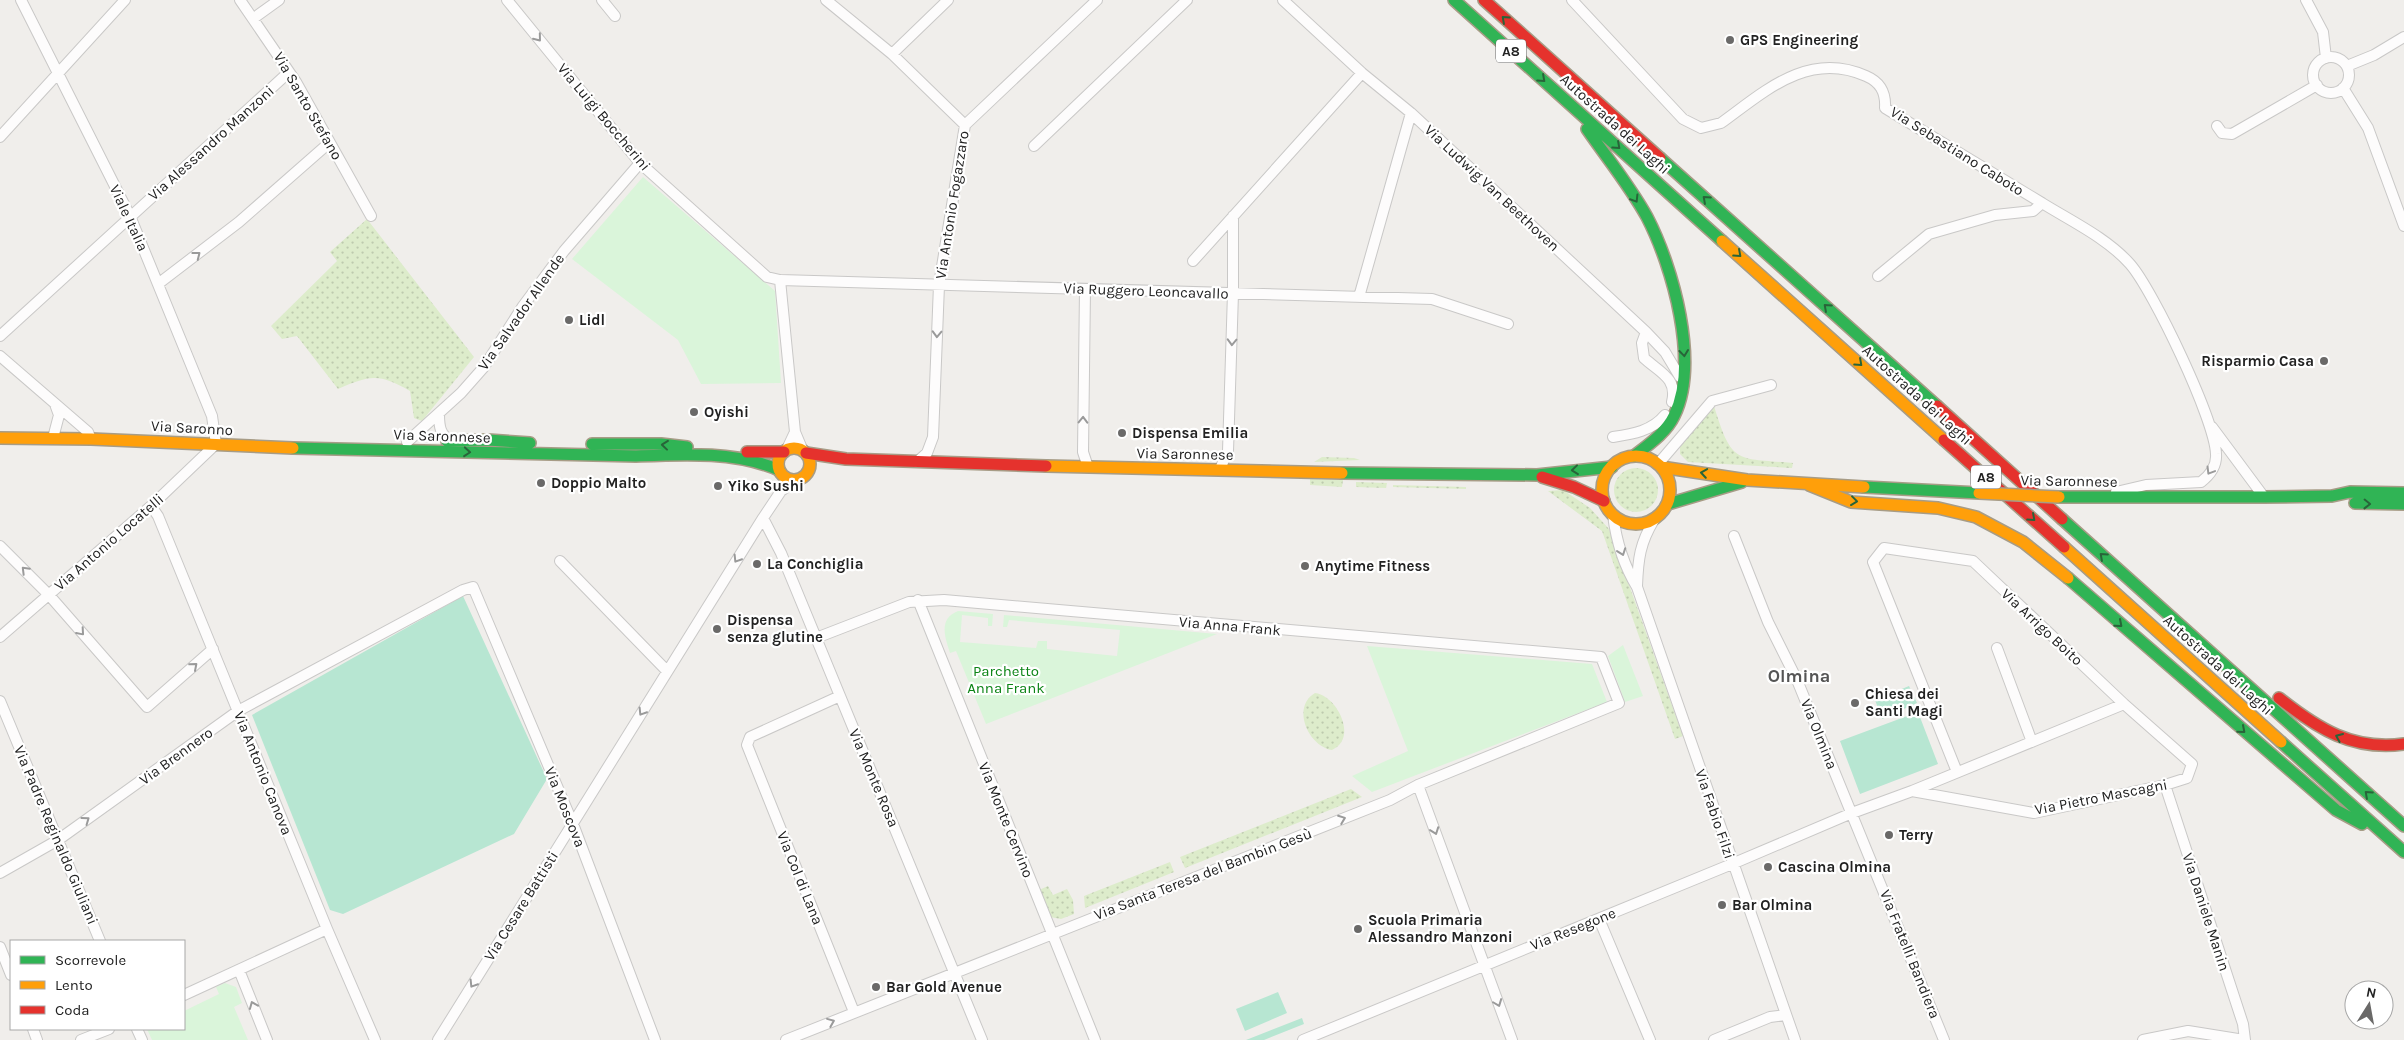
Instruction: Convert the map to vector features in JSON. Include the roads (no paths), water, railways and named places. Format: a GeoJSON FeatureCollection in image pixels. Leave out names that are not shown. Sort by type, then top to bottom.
{"type":"FeatureCollection","features":[{"type":"Feature","properties":{"kind":"main road","name":"Autostrada dei Laghi"},"geometry":{"type":"LineString","coordinates":[[1454,0],[2404,852]]}},
{"type":"Feature","properties":{"kind":"main road","name":"Autostrada dei Laghi"},"geometry":{"type":"LineString","coordinates":[[1484,0],[2404,826]]}},
{"type":"Feature","properties":{"kind":"main road"},"geometry":{"type":"LineString","coordinates":[[1567,102],[1646,217],[1661,251],[1672,286],[1684,352],[1685,372],[1683,391],[1675,414],[1665,428],[1634,456]]}},
{"type":"Feature","properties":{"kind":"main road","name":"Via Saronno"},"geometry":{"type":"LineString","coordinates":[[0,438],[91,439],[348,450],[383,448]]}},
{"type":"Feature","properties":{"kind":"main road","name":"Via Saronnese"},"geometry":{"type":"LineString","coordinates":[[383,448],[407,442],[452,441],[652,444],[748,452],[786,451],[796,448],[804,452],[833,459],[917,462],[1537,475],[1612,467],[1620,460],[1634,456],[1644,457],[1659,465],[1747,480],[1809,485],[2059,497],[2264,498],[2332,496],[2350,492],[2404,493]]}},
{"type":"Feature","properties":{"kind":"main road","name":"Via Saronnese"},"geometry":{"type":"LineString","coordinates":[[383,448],[405,451],[581,453],[636,456],[686,454],[760,461],[781,472],[789,479],[797,480],[805,476],[809,468],[833,459]]}},
{"type":"Feature","properties":{"kind":"main road"},"geometry":{"type":"LineString","coordinates":[[781,472],[778,460],[786,451]]}},
{"type":"Feature","properties":{"kind":"main road"},"geometry":{"type":"LineString","coordinates":[[804,452],[810,462],[809,468]]}},
{"type":"Feature","properties":{"kind":"main road"},"geometry":{"type":"LineString","coordinates":[[1612,467],[1604,480],[1604,501],[1613,515],[1622,521],[1632,524],[1654,520],[1668,504],[1671,490],[1669,480],[1659,465]]}},
{"type":"Feature","properties":{"kind":"main road","name":"Via Saronnese"},"geometry":{"type":"LineString","coordinates":[[1537,475],[1574,487],[1604,501]]}},
{"type":"Feature","properties":{"kind":"main road","name":"Via Saronnese"},"geometry":{"type":"LineString","coordinates":[[1668,504],[1747,480]]}},
{"type":"Feature","properties":{"kind":"main road"},"geometry":{"type":"LineString","coordinates":[[1809,485],[1830,495],[1852,502],[1951,510],[1985,520],[2000,527],[2044,558],[2336,810],[2390,839]]}},
{"type":"Feature","properties":{"kind":"main road","name":"Via Saronnese"},"geometry":{"type":"LineString","coordinates":[[2332,496],[2350,503],[2404,504]]}},
{"type":"Feature","properties":{"kind":"main road"},"geometry":{"type":"LineString","coordinates":[[2122,573],[2137,583],[2296,712],[2324,730],[2342,739],[2361,744],[2394,747],[2404,744]]}},
{"type":"Feature","properties":{"kind":"street","name":"Viale Italia"},"geometry":{"type":"LineString","coordinates":[[21,0],[130,216],[212,416],[216,444]]}},
{"type":"Feature","properties":{"kind":"street"},"geometry":{"type":"LineString","coordinates":[[0,137],[125,0]]}},
{"type":"Feature","properties":{"kind":"street","name":"Via Santo Stefano"},"geometry":{"type":"LineString","coordinates":[[240,0],[289,72],[371,216]]}},
{"type":"Feature","properties":{"kind":"street"},"geometry":{"type":"LineString","coordinates":[[254,18],[279,0]]}},
{"type":"Feature","properties":{"kind":"street","name":"Via Luigi Boccherini"},"geometry":{"type":"LineString","coordinates":[[507,0],[640,163],[755,267],[767,277],[780,280]]}},
{"type":"Feature","properties":{"kind":"street"},"geometry":{"type":"LineString","coordinates":[[602,0],[615,16]]}},
{"type":"Feature","properties":{"kind":"street"},"geometry":{"type":"LineString","coordinates":[[826,0],[892,54],[965,125]]}},
{"type":"Feature","properties":{"kind":"street"},"geometry":{"type":"LineString","coordinates":[[892,54],[948,0]]}},
{"type":"Feature","properties":{"kind":"street","name":"Via Antonio Fogazzaro"},"geometry":{"type":"LineString","coordinates":[[917,462],[926,453],[933,437],[939,285],[965,125],[1097,0]]}},
{"type":"Feature","properties":{"kind":"street"},"geometry":{"type":"LineString","coordinates":[[1034,146],[1187,0]]}},
{"type":"Feature","properties":{"kind":"street","name":"Via Ludwig Van Beethoven"},"geometry":{"type":"LineString","coordinates":[[1283,0],[1362,73],[1412,113],[1646,332],[1665,352],[1680,374],[1683,391]]}},
{"type":"Feature","properties":{"kind":"street","name":"Via Sebastiano Caboto"},"geometry":{"type":"LineString","coordinates":[[1572,0],[1668,104],[1695,126],[1710,128],[1721,123],[1786,78],[1809,70],[1835,68],[1860,73],[1876,80],[1886,96],[1885,108],[2042,203]]}},
{"type":"Feature","properties":{"kind":"street"},"geometry":{"type":"LineString","coordinates":[[2306,0],[2323,32],[2326,58]]}},
{"type":"Feature","properties":{"kind":"street"},"geometry":{"type":"LineString","coordinates":[[2346,66],[2374,55],[2404,37]]}},
{"type":"Feature","properties":{"kind":"street"},"geometry":{"type":"LineString","coordinates":[[2326,58],[2338,58],[2346,66],[2349,77],[2343,88],[2326,92],[2314,80],[2314,69],[2317,64],[2326,58]]}},
{"type":"Feature","properties":{"kind":"street","name":"Via Alessandro Manzoni"},"geometry":{"type":"LineString","coordinates":[[0,336],[289,72]]}},
{"type":"Feature","properties":{"kind":"street"},"geometry":{"type":"LineString","coordinates":[[1193,261],[1362,73]]}},
{"type":"Feature","properties":{"kind":"street"},"geometry":{"type":"LineString","coordinates":[[2217,126],[2222,133],[2232,134],[2317,85]]}},
{"type":"Feature","properties":{"kind":"street"},"geometry":{"type":"LineString","coordinates":[[2343,88],[2368,128],[2404,226]]}},
{"type":"Feature","properties":{"kind":"street"},"geometry":{"type":"LineString","coordinates":[[1359,297],[1412,113]]}},
{"type":"Feature","properties":{"kind":"street"},"geometry":{"type":"LineString","coordinates":[[158,284],[240,222],[329,142]]}},
{"type":"Feature","properties":{"kind":"street","name":"Via Salvador Allende"},"geometry":{"type":"LineString","coordinates":[[407,442],[439,414],[484,367],[523,306],[564,250],[640,163]]}},
{"type":"Feature","properties":{"kind":"street"},"geometry":{"type":"LineString","coordinates":[[1878,276],[1929,234],[1995,215],[2033,211],[2042,203],[2112,248],[2130,264],[2161,315],[2210,424],[2264,498]]}},
{"type":"Feature","properties":{"kind":"street"},"geometry":{"type":"LineString","coordinates":[[1220,469],[1228,450],[1233,294],[1233,216]]}},
{"type":"Feature","properties":{"kind":"street"},"geometry":{"type":"LineString","coordinates":[[780,280],[795,432],[804,452]]}},
{"type":"Feature","properties":{"kind":"street","name":"Via Ruggero Leoncavallo"},"geometry":{"type":"LineString","coordinates":[[780,280],[1432,299],[1465,308],[1508,324]]}},
{"type":"Feature","properties":{"kind":"street"},"geometry":{"type":"LineString","coordinates":[[1085,289],[1082,452],[1088,467]]}},
{"type":"Feature","properties":{"kind":"street"},"geometry":{"type":"LineString","coordinates":[[1614,436],[1642,432],[1659,423],[1670,407],[1674,395],[1672,382],[1644,358],[1642,343],[1646,332]]}},
{"type":"Feature","properties":{"kind":"street"},"geometry":{"type":"LineString","coordinates":[[0,356],[88,432],[91,439]]}},
{"type":"Feature","properties":{"kind":"street"},"geometry":{"type":"LineString","coordinates":[[1659,465],[1712,401],[1771,385]]}},
{"type":"Feature","properties":{"kind":"street"},"geometry":{"type":"LineString","coordinates":[[53,438],[59,415],[55,403]]}},
{"type":"Feature","properties":{"kind":"street"},"geometry":{"type":"LineString","coordinates":[[439,414],[441,430],[446,438],[452,441]]}},
{"type":"Feature","properties":{"kind":"street"},"geometry":{"type":"LineString","coordinates":[[2100,496],[2146,484],[2201,482],[2213,470],[2215,462],[2216,453],[2210,424]]}},
{"type":"Feature","properties":{"kind":"street"},"geometry":{"type":"LineString","coordinates":[[786,451],[795,432]]}},
{"type":"Feature","properties":{"kind":"street","name":"Via Antonio Locatelli"},"geometry":{"type":"LineString","coordinates":[[0,637],[151,506],[216,444]]}},
{"type":"Feature","properties":{"kind":"street","name":"Via Cesare Battisti"},"geometry":{"type":"LineString","coordinates":[[781,472],[781,491]]}},
{"type":"Feature","properties":{"kind":"street","name":"Via Cesare Battisti"},"geometry":{"type":"LineString","coordinates":[[438,1040],[763,518],[781,491],[797,480]]}},
{"type":"Feature","properties":{"kind":"street","name":"Via Antonio Canova"},"geometry":{"type":"LineString","coordinates":[[151,506],[158,516],[327,929],[375,1040]]}},
{"type":"Feature","properties":{"kind":"street","name":"Via Fabio Filzi"},"geometry":{"type":"LineString","coordinates":[[1613,515],[1615,533],[1631,578],[1637,587],[1794,1040]]}},
{"type":"Feature","properties":{"kind":"street","name":"Via Monte Rosa"},"geometry":{"type":"LineString","coordinates":[[763,518],[781,553],[956,972],[982,1040]]}},
{"type":"Feature","properties":{"kind":"street","name":"Via Fabio Filzi"},"geometry":{"type":"LineString","coordinates":[[1637,587],[1638,558],[1645,536],[1654,520]]}},
{"type":"Feature","properties":{"kind":"street","name":"Via Olmina"},"geometry":{"type":"LineString","coordinates":[[1734,536],[1768,622],[1797,680],[1852,813]]}},
{"type":"Feature","properties":{"kind":"street"},"geometry":{"type":"LineString","coordinates":[[0,546],[49,595],[147,707],[213,649]]}},
{"type":"Feature","properties":{"kind":"street","name":"Via Arrigo Boito"},"geometry":{"type":"LineString","coordinates":[[1957,772],[1873,562],[1884,548],[1973,561],[2124,704],[2192,764]]}},
{"type":"Feature","properties":{"kind":"street"},"geometry":{"type":"LineString","coordinates":[[560,561],[667,671]]}},
{"type":"Feature","properties":{"kind":"street","name":"Via Moscova"},"geometry":{"type":"LineString","coordinates":[[462,590],[473,587],[573,824],[655,1040]]}},
{"type":"Feature","properties":{"kind":"street","name":"Via Brennero"},"geometry":{"type":"LineString","coordinates":[[0,872],[58,840],[238,711],[462,590]]}},
{"type":"Feature","properties":{"kind":"street","name":"Via Anna Frank"},"geometry":{"type":"LineString","coordinates":[[816,638],[900,604],[918,600],[944,600],[1601,657],[1619,704]]}},
{"type":"Feature","properties":{"kind":"street","name":"Via Monte Cervino"},"geometry":{"type":"LineString","coordinates":[[918,600],[1095,1040]]}},
{"type":"Feature","properties":{"kind":"street"},"geometry":{"type":"LineString","coordinates":[[1997,648],[2032,742]]}},
{"type":"Feature","properties":{"kind":"street","name":"Via Col di Lana"},"geometry":{"type":"LineString","coordinates":[[840,696],[750,737],[747,745],[854,1012]]}},
{"type":"Feature","properties":{"kind":"street","name":"Via Padre Reginaldo Giuliani"},"geometry":{"type":"LineString","coordinates":[[0,701],[100,940]]}},
{"type":"Feature","properties":{"kind":"street","name":"Via Santa Teresa del Bambin Gesù"},"geometry":{"type":"LineString","coordinates":[[786,1040],[1390,800],[1418,785],[1619,704]]}},
{"type":"Feature","properties":{"kind":"street"},"geometry":{"type":"LineString","coordinates":[[1732,864],[1852,813],[1912,791],[2124,704]]}},
{"type":"Feature","properties":{"kind":"street","name":"Via Pietro Mascagni"},"geometry":{"type":"LineString","coordinates":[[1912,791],[2034,813],[2165,785],[2187,778],[2192,764]]}},
{"type":"Feature","properties":{"kind":"street"},"geometry":{"type":"LineString","coordinates":[[1418,785],[1512,1040]]}},
{"type":"Feature","properties":{"kind":"street","name":"Via Daniele Manin"},"geometry":{"type":"LineString","coordinates":[[2165,785],[2242,1024],[2245,1040]]}},
{"type":"Feature","properties":{"kind":"street","name":"Via Fratelli Bandiera"},"geometry":{"type":"LineString","coordinates":[[1852,813],[1944,1040]]}},
{"type":"Feature","properties":{"kind":"street","name":"Via Resegone"},"geometry":{"type":"LineString","coordinates":[[1303,1040],[1315,1038],[1732,864]]}},
{"type":"Feature","properties":{"kind":"street"},"geometry":{"type":"LineString","coordinates":[[1599,919],[1650,1040]]}},
{"type":"Feature","properties":{"kind":"street"},"geometry":{"type":"LineString","coordinates":[[185,995],[327,929]]}},
{"type":"Feature","properties":{"kind":"street"},"geometry":{"type":"LineString","coordinates":[[0,947],[10,972]]}},
{"type":"Feature","properties":{"kind":"street"},"geometry":{"type":"LineString","coordinates":[[239,970],[267,1040]]}},
{"type":"Feature","properties":{"kind":"street"},"geometry":{"type":"LineString","coordinates":[[1714,1040],[1770,1017],[1786,1015]]}},
{"type":"Feature","properties":{"kind":"street"},"geometry":{"type":"LineString","coordinates":[[81,1040],[106,1030]]}},
{"type":"Feature","properties":{"kind":"street"},"geometry":{"type":"LineString","coordinates":[[2143,1040],[2188,1031],[2245,1040]]}},
{"type":"Feature","properties":{"kind":"place","name":"GPS Engineering"},"geometry":{"type":"Point","coordinates":[1730,40]}},
{"type":"Feature","properties":{"kind":"place","name":"Lidl"},"geometry":{"type":"Point","coordinates":[569,320]}},
{"type":"Feature","properties":{"kind":"place","name":"Risparmio Casa"},"geometry":{"type":"Point","coordinates":[2324,361]}},
{"type":"Feature","properties":{"kind":"place","name":"Oyishi"},"geometry":{"type":"Point","coordinates":[694,412]}},
{"type":"Feature","properties":{"kind":"place","name":"Dispensa Emilia"},"geometry":{"type":"Point","coordinates":[1122,433]}},
{"type":"Feature","properties":{"kind":"place","name":"Doppio Malto"},"geometry":{"type":"Point","coordinates":[541,483]}},
{"type":"Feature","properties":{"kind":"place","name":"Yiko Sushi"},"geometry":{"type":"Point","coordinates":[718,486]}},
{"type":"Feature","properties":{"kind":"place","name":"La Conchiglia"},"geometry":{"type":"Point","coordinates":[757,564]}},
{"type":"Feature","properties":{"kind":"place","name":"Anytime Fitness"},"geometry":{"type":"Point","coordinates":[1305,566]}},
{"type":"Feature","properties":{"kind":"place","name":"Dispensa senza glutine"},"geometry":{"type":"Point","coordinates":[717,629]}},
{"type":"Feature","properties":{"kind":"place","name":"Chiesa dei Santi Magi"},"geometry":{"type":"Point","coordinates":[1855,703]}},
{"type":"Feature","properties":{"kind":"place","name":"Terry"},"geometry":{"type":"Point","coordinates":[1889,835]}},
{"type":"Feature","properties":{"kind":"place","name":"Cascina Olmina"},"geometry":{"type":"Point","coordinates":[1768,867]}},
{"type":"Feature","properties":{"kind":"place","name":"Bar Olmina"},"geometry":{"type":"Point","coordinates":[1722,905]}},
{"type":"Feature","properties":{"kind":"place","name":"Scuola Primaria Alessandro Manzoni"},"geometry":{"type":"Point","coordinates":[1358,929]}},
{"type":"Feature","properties":{"kind":"place","name":"Bar Gold Avenue"},"geometry":{"type":"Point","coordinates":[876,987]}},
{"type":"Feature","properties":{"kind":"district","name":"Olmina"},"geometry":{"type":"Point","coordinates":[1799,676]}},
{"type":"Feature","properties":{"kind":"park label","name":"Parchetto Anna Frank"},"geometry":{"type":"Point","coordinates":[1006,680]}}]}
